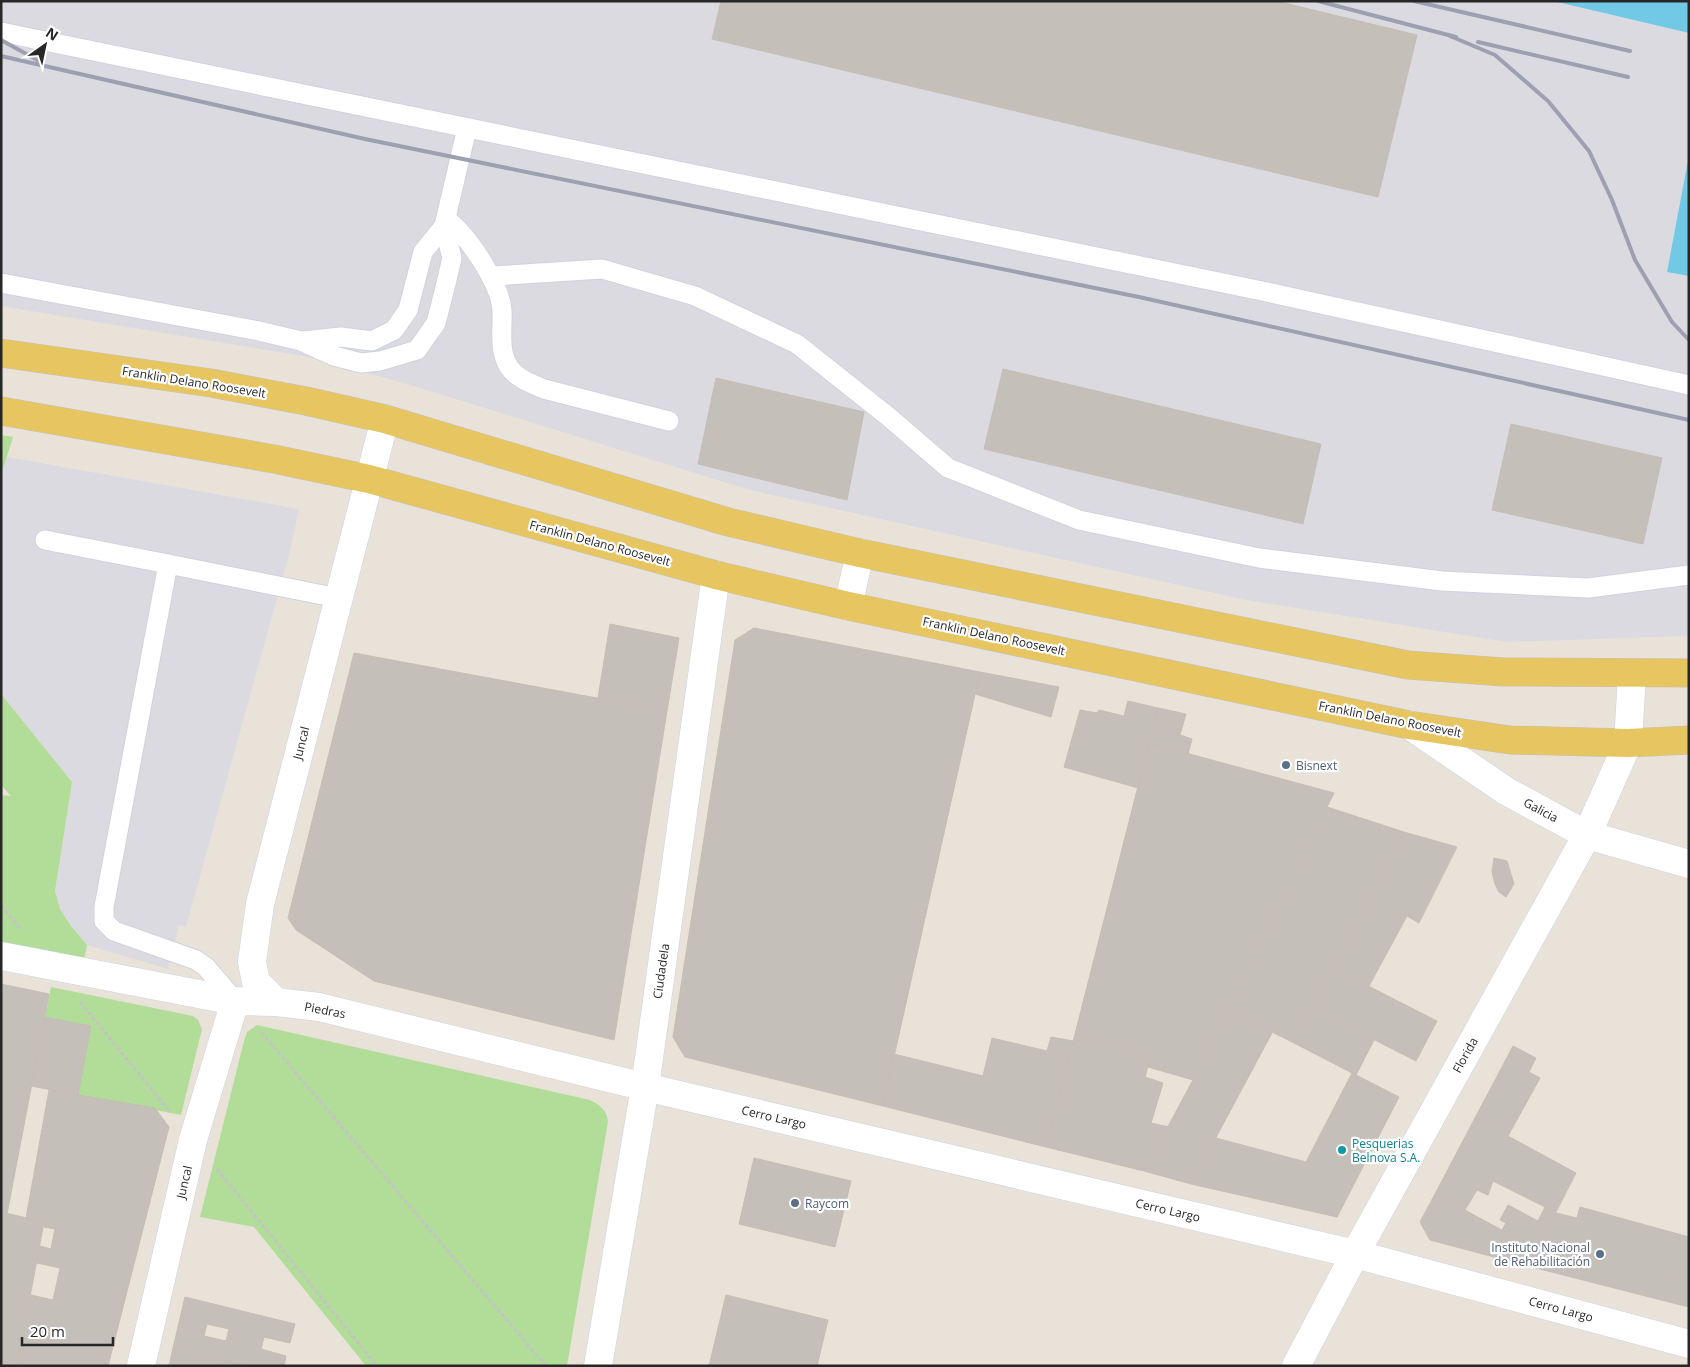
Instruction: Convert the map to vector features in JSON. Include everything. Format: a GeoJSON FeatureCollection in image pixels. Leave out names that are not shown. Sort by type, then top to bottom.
{"type":"FeatureCollection","features":[{"type":"Feature","properties":{"kind":"main road","name":"Franklin Delano Roosevelt"},"geometry":{"type":"LineString","coordinates":[[1,353],[211,384],[306,401],[385,420],[728,522],[860,553],[1408,665],[1503,672],[1689,673]]}},
{"type":"Feature","properties":{"kind":"main road","name":"Franklin Delano Roosevelt"},"geometry":{"type":"LineString","coordinates":[[1,411],[274,459],[369,479],[716,575],[848,606],[1409,725],[1510,740],[1628,742],[1689,740]]}},
{"type":"Feature","properties":{"kind":"street"},"geometry":{"type":"LineString","coordinates":[[369,479],[385,420]]}},
{"type":"Feature","properties":{"kind":"street","name":"Juncal"},"geometry":{"type":"LineString","coordinates":[[276,1002],[256,982],[252,962],[260,904],[369,479]]}},
{"type":"Feature","properties":{"kind":"street"},"geometry":{"type":"LineString","coordinates":[[848,606],[860,553]]}},
{"type":"Feature","properties":{"kind":"street","name":"Ciudadela"},"geometry":{"type":"LineString","coordinates":[[598,1366],[645,1087],[716,575]]}},
{"type":"Feature","properties":{"kind":"street"},"geometry":{"type":"LineString","coordinates":[[1628,742],[1632,674]]}},
{"type":"Feature","properties":{"kind":"street","name":"Galicia"},"geometry":{"type":"LineString","coordinates":[[1409,725],[1506,791],[1587,835],[1689,864]]}},
{"type":"Feature","properties":{"kind":"street","name":"Florida"},"geometry":{"type":"LineString","coordinates":[[1296,1366],[1355,1254],[1587,835],[1628,742]]}},
{"type":"Feature","properties":{"kind":"street","name":"Piedras"},"geometry":{"type":"LineString","coordinates":[[1,956],[235,1001],[276,1002],[320,1007],[645,1087]]}},
{"type":"Feature","properties":{"kind":"street","name":"Juncal"},"geometry":{"type":"LineString","coordinates":[[141,1366],[193,1140],[235,1001]]}},
{"type":"Feature","properties":{"kind":"street","name":"Cerro Largo"},"geometry":{"type":"LineString","coordinates":[[645,1087],[1355,1254],[1689,1344]]}},
{"type":"Feature","properties":{"kind":"lane"},"geometry":{"type":"LineString","coordinates":[[1,32],[1267,292],[1689,385]]}},
{"type":"Feature","properties":{"kind":"lane"},"geometry":{"type":"LineString","coordinates":[[301,341],[340,337],[372,341],[394,330],[408,310],[423,252],[445,223],[467,128]]}},
{"type":"Feature","properties":{"kind":"lane"},"geometry":{"type":"LineString","coordinates":[[445,223],[458,228],[492,276],[502,309],[502,348],[509,367],[520,376],[544,389],[669,421]]}},
{"type":"Feature","properties":{"kind":"lane"},"geometry":{"type":"LineString","coordinates":[[1,284],[301,341],[334,356],[361,363],[380,361],[417,350],[436,323],[452,258],[445,223]]}},
{"type":"Feature","properties":{"kind":"lane"},"geometry":{"type":"LineString","coordinates":[[492,276],[602,269],[695,296],[797,344],[890,418],[948,468],[1079,520],[1258,558],[1442,580],[1588,588],[1689,575]]}},
{"type":"Feature","properties":{"kind":"lane"},"geometry":{"type":"LineString","coordinates":[[45,540],[338,598]]}},
{"type":"Feature","properties":{"kind":"lane"},"geometry":{"type":"LineString","coordinates":[[168,564],[104,907],[104,921],[114,931],[196,960],[206,967],[235,1001]]}},
{"type":"Feature","properties":{"kind":"path"},"geometry":{"type":"LineString","coordinates":[[235,1001],[546,1366]]}},
{"type":"Feature","properties":{"kind":"shaded area"},"geometry":{"type":"Polygon","coordinates":[[[1,1],[1553,1],[1689,33],[1689,155],[1667,272],[1689,276],[1689,636],[1507,642],[1246,600],[750,490],[407,384],[309,357],[1,306],[1,1]]]}},
{"type":"Feature","properties":{"kind":"shaded area"},"geometry":{"type":"Polygon","coordinates":[[[7,457],[299,509],[290,551],[186,927],[179,925],[168,969],[87,945],[60,909],[55,891],[72,782],[1,694],[1,475],[7,457]]]}},
{"type":"Feature","properties":{"kind":"green space"},"geometry":{"type":"Polygon","coordinates":[[[1,435],[13,437],[1,475],[1,435]]]}},
{"type":"Feature","properties":{"kind":"green space"},"geometry":{"type":"Polygon","coordinates":[[[1,694],[72,782],[55,891],[60,909],[87,945],[84,960],[1,943],[1,795],[11,796],[1,785],[1,694]]]}},
{"type":"Feature","properties":{"kind":"green space"},"geometry":{"type":"Polygon","coordinates":[[[51,987],[193,1016],[198,1020],[202,1029],[181,1115],[78,1095],[91,1026],[45,1017],[51,987]]]}},
{"type":"Feature","properties":{"kind":"green space"},"geometry":{"type":"Polygon","coordinates":[[[257,1025],[590,1100],[602,1108],[608,1122],[567,1366],[366,1366],[254,1227],[200,1217],[244,1041],[247,1032],[257,1025]]]}},
{"type":"Feature","properties":{"kind":"water"},"geometry":{"type":"Polygon","coordinates":[[[1553,1],[1689,1],[1689,33],[1553,1]]]}},
{"type":"Feature","properties":{"kind":"water"},"geometry":{"type":"Polygon","coordinates":[[[1689,155],[1689,276],[1667,272],[1689,155]]]}},
{"type":"Feature","properties":{"kind":"building"},"geometry":{"type":"Polygon","coordinates":[[[721,1],[1276,1],[1417,35],[1378,197],[712,39],[721,1]]]}},
{"type":"Feature","properties":{"kind":"building"},"geometry":{"type":"Polygon","coordinates":[[[1003,369],[1321,444],[1303,524],[984,449],[1003,369]]]}},
{"type":"Feature","properties":{"kind":"building"},"geometry":{"type":"Polygon","coordinates":[[[716,378],[864,412],[847,500],[698,464],[716,378]]]}},
{"type":"Feature","properties":{"kind":"building"},"geometry":{"type":"Polygon","coordinates":[[[1511,424],[1662,458],[1643,544],[1492,510],[1511,424]]]}},
{"type":"Feature","properties":{"kind":"building"},"geometry":{"type":"Polygon","coordinates":[[[610,624],[679,638],[667,711],[598,698],[610,624]]]}},
{"type":"Feature","properties":{"kind":"building"},"geometry":{"type":"Polygon","coordinates":[[[754,628],[980,672],[883,1106],[685,1057],[673,1037],[735,640],[754,628]]]}},
{"type":"Feature","properties":{"kind":"building"},"geometry":{"type":"Polygon","coordinates":[[[354,653],[667,711],[614,1040],[374,981],[296,930],[288,918],[354,653]]]}},
{"type":"Feature","properties":{"kind":"building"},"geometry":{"type":"Polygon","coordinates":[[[980,672],[1059,687],[1051,717],[975,694],[980,672]]]}},
{"type":"Feature","properties":{"kind":"building"},"geometry":{"type":"Polygon","coordinates":[[[1128,701],[1158,708],[1138,788],[1064,767],[1080,710],[1097,713],[1099,710],[1124,716],[1128,701]]]}},
{"type":"Feature","properties":{"kind":"building"},"geometry":{"type":"Polygon","coordinates":[[[1158,708],[1186,714],[1180,735],[1192,739],[1188,754],[1149,743],[1158,708]]]}},
{"type":"Feature","properties":{"kind":"building"},"geometry":{"type":"Polygon","coordinates":[[[1149,743],[1334,793],[1193,1080],[1148,1067],[1151,1055],[1075,1034],[1149,743]]]}},
{"type":"Feature","properties":{"kind":"building"},"geometry":{"type":"Polygon","coordinates":[[[1327,807],[1404,832],[1294,1043],[1228,1010],[1327,807]]]}},
{"type":"Feature","properties":{"kind":"building"},"geometry":{"type":"Polygon","coordinates":[[[1404,832],[1457,847],[1419,923],[1407,916],[1369,986],[1333,968],[1404,832]]]}},
{"type":"Feature","properties":{"kind":"building"},"geometry":{"type":"Polygon","coordinates":[[[1494,858],[1507,861],[1514,884],[1506,897],[1499,892],[1495,884],[1492,872],[1494,858]]]}},
{"type":"Feature","properties":{"kind":"building"},"geometry":{"type":"Polygon","coordinates":[[[1333,968],[1437,1021],[1416,1061],[1312,1008],[1333,968]]]}},
{"type":"Feature","properties":{"kind":"building"},"geometry":{"type":"Polygon","coordinates":[[[1,984],[49,994],[7,1214],[1,1212],[1,984]]]}},
{"type":"Feature","properties":{"kind":"building"},"geometry":{"type":"Polygon","coordinates":[[[1312,1008],[1374,1040],[1356,1075],[1294,1043],[1312,1008]]]}},
{"type":"Feature","properties":{"kind":"building"},"geometry":{"type":"Polygon","coordinates":[[[1228,1010],[1272,1033],[1191,1184],[1144,1171],[1193,1080],[1228,1010]]]}},
{"type":"Feature","properties":{"kind":"building"},"geometry":{"type":"Polygon","coordinates":[[[45,1017],[91,1026],[78,1095],[31,1086],[45,1017]]]}},
{"type":"Feature","properties":{"kind":"building"},"geometry":{"type":"Polygon","coordinates":[[[1075,1034],[1151,1055],[1145,1077],[1163,1083],[1151,1123],[1169,1127],[1144,1171],[1046,1147],[1075,1034]]]}},
{"type":"Feature","properties":{"kind":"building"},"geometry":{"type":"Polygon","coordinates":[[[1051,1037],[1073,1041],[1046,1147],[883,1106],[894,1054],[983,1076],[992,1038],[1047,1051],[1051,1037]]]}},
{"type":"Feature","properties":{"kind":"building"},"geometry":{"type":"Polygon","coordinates":[[[1513,1046],[1536,1058],[1529,1072],[1540,1078],[1508,1136],[1475,1118],[1513,1046]]]}},
{"type":"Feature","properties":{"kind":"building","name":"Pesquerias Belnova S.A."},"geometry":{"type":"Polygon","coordinates":[[[1352,1073],[1399,1097],[1337,1217],[1191,1184],[1216,1138],[1306,1162],[1352,1073]]]}},
{"type":"Feature","properties":{"kind":"building"},"geometry":{"type":"Polygon","coordinates":[[[49,1090],[155,1108],[169,1127],[108,1366],[17,1366],[31,1295],[53,1300],[60,1268],[37,1263],[40,1246],[51,1249],[55,1229],[44,1227],[44,1222],[26,1218],[49,1090]]]}},
{"type":"Feature","properties":{"kind":"building"},"geometry":{"type":"Polygon","coordinates":[[[1475,1118],[1576,1173],[1537,1249],[1502,1230],[1506,1223],[1500,1220],[1508,1205],[1538,1221],[1545,1207],[1493,1181],[1488,1195],[1477,1190],[1465,1210],[1435,1194],[1475,1118]]]}},
{"type":"Feature","properties":{"kind":"building","name":"Raycom"},"geometry":{"type":"Polygon","coordinates":[[[754,1158],[851,1181],[835,1247],[739,1224],[754,1158]]]}},
{"type":"Feature","properties":{"kind":"building"},"geometry":{"type":"Polygon","coordinates":[[[1435,1194],[1537,1249],[1528,1266],[1430,1240],[1420,1222],[1435,1194]]]}},
{"type":"Feature","properties":{"kind":"building"},"geometry":{"type":"Polygon","coordinates":[[[1580,1207],[1689,1237],[1689,1256],[1665,1301],[1528,1266],[1556,1213],[1577,1218],[1580,1207]]]}},
{"type":"Feature","properties":{"kind":"building"},"geometry":{"type":"Polygon","coordinates":[[[1,1212],[44,1222],[17,1366],[1,1366],[1,1212]]]}},
{"type":"Feature","properties":{"kind":"building"},"geometry":{"type":"Polygon","coordinates":[[[1689,1256],[1689,1307],[1665,1301],[1689,1256]]]}},
{"type":"Feature","properties":{"kind":"building"},"geometry":{"type":"Polygon","coordinates":[[[726,1295],[828,1320],[817,1366],[709,1366],[726,1295]]]}},
{"type":"Feature","properties":{"kind":"building"},"geometry":{"type":"Polygon","coordinates":[[[185,1297],[295,1324],[290,1343],[264,1337],[261,1349],[286,1356],[284,1366],[245,1366],[173,1348],[185,1297]],[[207,1324],[204,1336],[226,1341],[229,1329],[207,1324]]]}},
{"type":"Feature","properties":{"kind":"building"},"geometry":{"type":"Polygon","coordinates":[[[173,1348],[245,1366],[169,1366],[173,1348]]]}},
{"type":"Feature","properties":{"kind":"railway"},"geometry":{"type":"LineString","coordinates":[[1318,1],[1456,37]]}},
{"type":"Feature","properties":{"kind":"railway"},"geometry":{"type":"LineString","coordinates":[[1414,1],[1630,51]]}},
{"type":"Feature","properties":{"kind":"railway"},"geometry":{"type":"LineString","coordinates":[[1450,36],[1495,55],[1548,101],[1589,151],[1612,200],[1635,260],[1672,322],[1689,340]]}},
{"type":"Feature","properties":{"kind":"railway"},"geometry":{"type":"LineString","coordinates":[[1,40],[41,62]]}},
{"type":"Feature","properties":{"kind":"railway"},"geometry":{"type":"LineString","coordinates":[[1478,42],[1628,77]]}},
{"type":"Feature","properties":{"kind":"railway"},"geometry":{"type":"LineString","coordinates":[[1,56],[365,139],[1139,297],[1689,420]]}},
{"type":"Feature","properties":{"kind":"place","name":"Bisnext"},"geometry":{"type":"Point","coordinates":[1286,765]}},
{"type":"Feature","properties":{"kind":"place","name":"Pesquerias Belnova S.A."},"geometry":{"type":"Point","coordinates":[1342,1150]}},
{"type":"Feature","properties":{"kind":"place","name":"Raycom"},"geometry":{"type":"Point","coordinates":[795,1203]}},
{"type":"Feature","properties":{"kind":"place","name":"Instituto Nacional de Rehabilitación"},"geometry":{"type":"Point","coordinates":[1600,1254]}}]}
